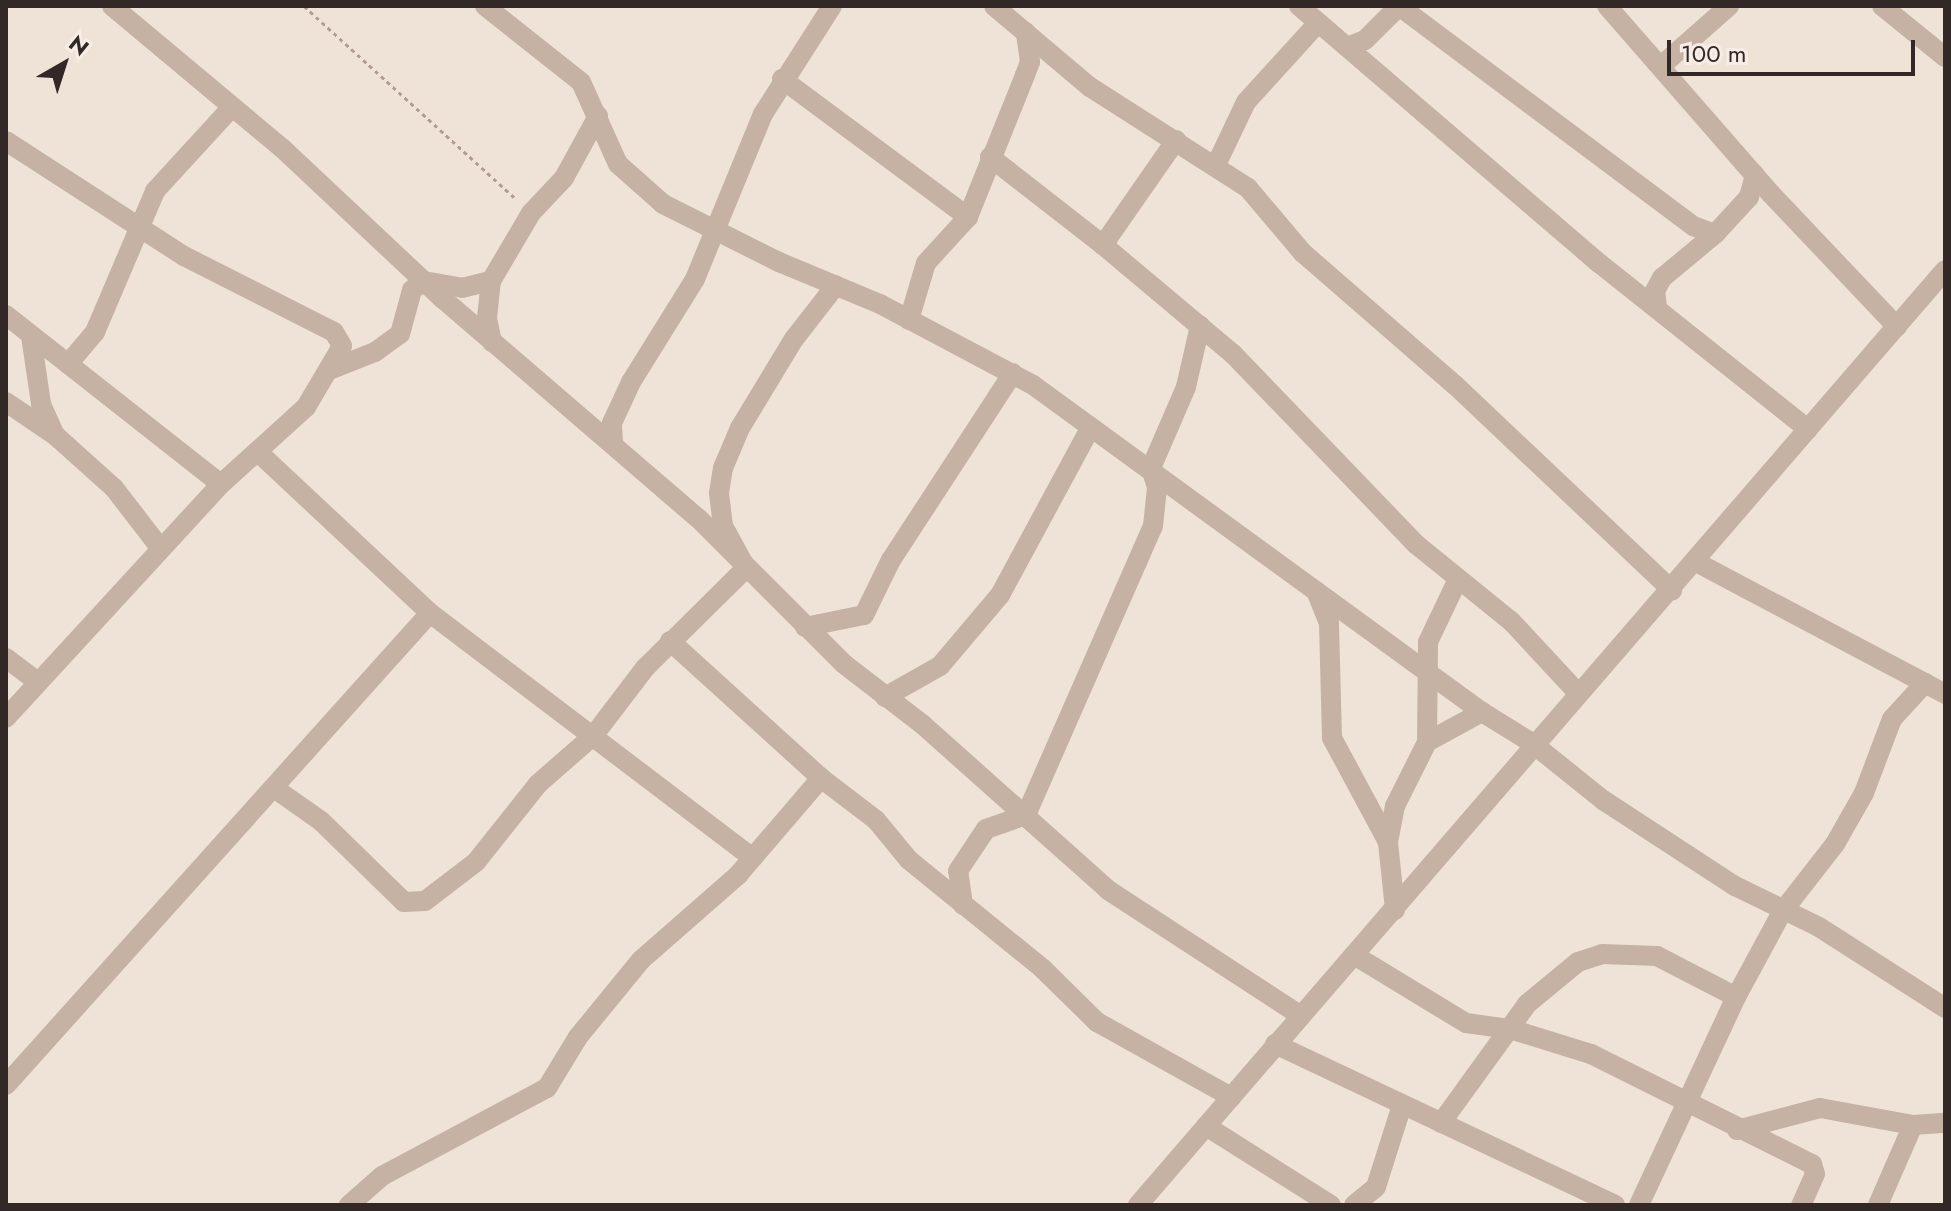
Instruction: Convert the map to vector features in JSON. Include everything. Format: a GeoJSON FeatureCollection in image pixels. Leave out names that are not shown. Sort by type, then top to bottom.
{"type":"FeatureCollection","features":[{"type":"Feature","properties":{"kind":"street"},"geometry":{"type":"LineString","coordinates":[[112,6],[232,107],[492,342],[606,431],[698,518],[805,627],[1026,815],[1108,890],[1300,1015]]}},
{"type":"Feature","properties":{"kind":"street"},"geometry":{"type":"LineString","coordinates":[[485,6],[571,71],[592,96],[618,164],[634,183],[712,231],[836,285],[1013,373],[1151,468],[1482,712],[1532,743],[1603,800],[1782,912],[1819,927],[1945,1008]]}},
{"type":"Feature","properties":{"kind":"street"},"geometry":{"type":"LineString","coordinates":[[606,431],[640,365],[695,279],[712,231],[782,79],[819,33],[832,6]]}},
{"type":"Feature","properties":{"kind":"street"},"geometry":{"type":"LineString","coordinates":[[994,6],[1090,87],[1248,188],[1303,253],[1455,385],[1672,590]]}},
{"type":"Feature","properties":{"kind":"street"},"geometry":{"type":"LineString","coordinates":[[1299,6],[1657,307],[1808,429]]}},
{"type":"Feature","properties":{"kind":"street"},"geometry":{"type":"LineString","coordinates":[[1347,47],[1365,40],[1399,6],[1693,226],[1715,234]]}},
{"type":"Feature","properties":{"kind":"street"},"geometry":{"type":"LineString","coordinates":[[1607,6],[1771,194],[1897,327]]}},
{"type":"Feature","properties":{"kind":"street"},"geometry":{"type":"LineString","coordinates":[[1661,66],[1729,6]]}},
{"type":"Feature","properties":{"kind":"street"},"geometry":{"type":"LineString","coordinates":[[1882,6],[1945,57]]}},
{"type":"Feature","properties":{"kind":"street"},"geometry":{"type":"LineString","coordinates":[[1216,165],[1246,102],[1318,23]]}},
{"type":"Feature","properties":{"kind":"street"},"geometry":{"type":"LineString","coordinates":[[909,320],[926,263],[968,217],[1030,62],[1026,32]]}},
{"type":"Feature","properties":{"kind":"street"},"geometry":{"type":"LineString","coordinates":[[782,79],[968,217]]}},
{"type":"Feature","properties":{"kind":"street"},"geometry":{"type":"LineString","coordinates":[[68,364],[95,332],[155,191],[232,107]]}},
{"type":"Feature","properties":{"kind":"street"},"geometry":{"type":"LineString","coordinates":[[492,342],[487,318],[491,281],[531,213],[564,178],[598,116]]}},
{"type":"Feature","properties":{"kind":"street"},"geometry":{"type":"LineString","coordinates":[[1103,245],[1176,140]]}},
{"type":"Feature","properties":{"kind":"street"},"geometry":{"type":"LineString","coordinates":[[6,141],[139,228],[334,332],[342,346],[332,369],[306,407],[221,484],[6,718]]}},
{"type":"Feature","properties":{"kind":"street"},"geometry":{"type":"LineString","coordinates":[[990,157],[1200,326],[1354,475],[1417,545],[1511,621],[1578,693]]}},
{"type":"Feature","properties":{"kind":"street"},"geometry":{"type":"LineString","coordinates":[[1657,307],[1655,291],[1662,278],[1715,234],[1749,197],[1755,175]]}},
{"type":"Feature","properties":{"kind":"street"},"geometry":{"type":"LineString","coordinates":[[1749,197],[1771,194]]}},
{"type":"Feature","properties":{"kind":"street"},"geometry":{"type":"LineString","coordinates":[[1693,226],[1694,251]]}},
{"type":"Feature","properties":{"kind":"street"},"geometry":{"type":"LineString","coordinates":[[1138,1205],[1300,1015],[1395,910],[1532,743],[1672,590],[1945,270]]}},
{"type":"Feature","properties":{"kind":"street"},"geometry":{"type":"LineString","coordinates":[[332,369],[375,352],[400,334],[412,290],[424,281],[462,288],[491,281]]}},
{"type":"Feature","properties":{"kind":"street"},"geometry":{"type":"LineString","coordinates":[[746,568],[723,526],[719,493],[723,468],[740,428],[794,339],[836,285]]}},
{"type":"Feature","properties":{"kind":"street"},"geometry":{"type":"LineString","coordinates":[[6,315],[221,484]]}},
{"type":"Feature","properties":{"kind":"street"},"geometry":{"type":"LineString","coordinates":[[963,905],[958,871],[986,829],[1026,815],[1153,526],[1157,487],[1151,468],[1186,387],[1200,326]]}},
{"type":"Feature","properties":{"kind":"street"},"geometry":{"type":"LineString","coordinates":[[31,336],[41,404],[56,436]]}},
{"type":"Feature","properties":{"kind":"street"},"geometry":{"type":"LineString","coordinates":[[805,627],[864,615],[891,560],[1013,373]]}},
{"type":"Feature","properties":{"kind":"street"},"geometry":{"type":"LineString","coordinates":[[6,402],[56,436],[114,488],[161,549]]}},
{"type":"Feature","properties":{"kind":"street"},"geometry":{"type":"LineString","coordinates":[[885,697],[940,666],[1000,595],[1091,427]]}},
{"type":"Feature","properties":{"kind":"street"},"geometry":{"type":"LineString","coordinates":[[258,452],[430,613],[753,858]]}},
{"type":"Feature","properties":{"kind":"street"},"geometry":{"type":"LineString","coordinates":[[1696,562],[1945,694]]}},
{"type":"Feature","properties":{"kind":"street"},"geometry":{"type":"LineString","coordinates":[[274,788],[321,821],[385,888],[414,904],[425,901],[476,862],[538,784],[594,735],[670,641],[746,568]]}},
{"type":"Feature","properties":{"kind":"street"},"geometry":{"type":"LineString","coordinates":[[1395,910],[1388,842],[1395,806],[1427,742],[1424,668],[1430,636],[1458,579]]}},
{"type":"Feature","properties":{"kind":"street"},"geometry":{"type":"LineString","coordinates":[[1316,591],[1329,624],[1332,738],[1388,842]]}},
{"type":"Feature","properties":{"kind":"street"},"geometry":{"type":"LineString","coordinates":[[6,1085],[430,613]]}},
{"type":"Feature","properties":{"kind":"street"},"geometry":{"type":"LineString","coordinates":[[670,641],[821,778],[876,820],[909,860],[1043,969],[1097,1022],[1231,1097]]}},
{"type":"Feature","properties":{"kind":"street"},"geometry":{"type":"LineString","coordinates":[[6,658],[38,682]]}},
{"type":"Feature","properties":{"kind":"street"},"geometry":{"type":"LineString","coordinates":[[1639,1205],[1736,997],[1782,912],[1835,844],[1864,793],[1892,719],[1925,683]]}},
{"type":"Feature","properties":{"kind":"street"},"geometry":{"type":"LineString","coordinates":[[1427,742],[1482,712]]}},
{"type":"Feature","properties":{"kind":"street"},"geometry":{"type":"LineString","coordinates":[[349,1205],[382,1176],[547,1088],[578,1037],[641,960],[753,858],[821,778]]}},
{"type":"Feature","properties":{"kind":"street"},"geometry":{"type":"LineString","coordinates":[[1441,1123],[1484,1057],[1510,1029],[1539,989],[1578,962],[1602,954],[1657,956],[1736,997]]}},
{"type":"Feature","properties":{"kind":"street"},"geometry":{"type":"LineString","coordinates":[[1354,955],[1466,1023],[1510,1029],[1620,1066],[1685,1105],[1814,1166],[1801,1205]]}},
{"type":"Feature","properties":{"kind":"street"},"geometry":{"type":"LineString","coordinates":[[1275,1044],[1615,1205]]}},
{"type":"Feature","properties":{"kind":"street"},"geometry":{"type":"LineString","coordinates":[[1354,1205],[1376,1187],[1402,1105]]}},
{"type":"Feature","properties":{"kind":"street"},"geometry":{"type":"LineString","coordinates":[[1737,1130],[1820,1108],[1913,1125],[1945,1123]]}},
{"type":"Feature","properties":{"kind":"street"},"geometry":{"type":"LineString","coordinates":[[1878,1205],[1913,1125]]}},
{"type":"Feature","properties":{"kind":"street"},"geometry":{"type":"LineString","coordinates":[[1206,1126],[1331,1205]]}},
{"type":"Feature","properties":{"kind":"path"},"geometry":{"type":"LineString","coordinates":[[304,6],[531,213]]}}]}
